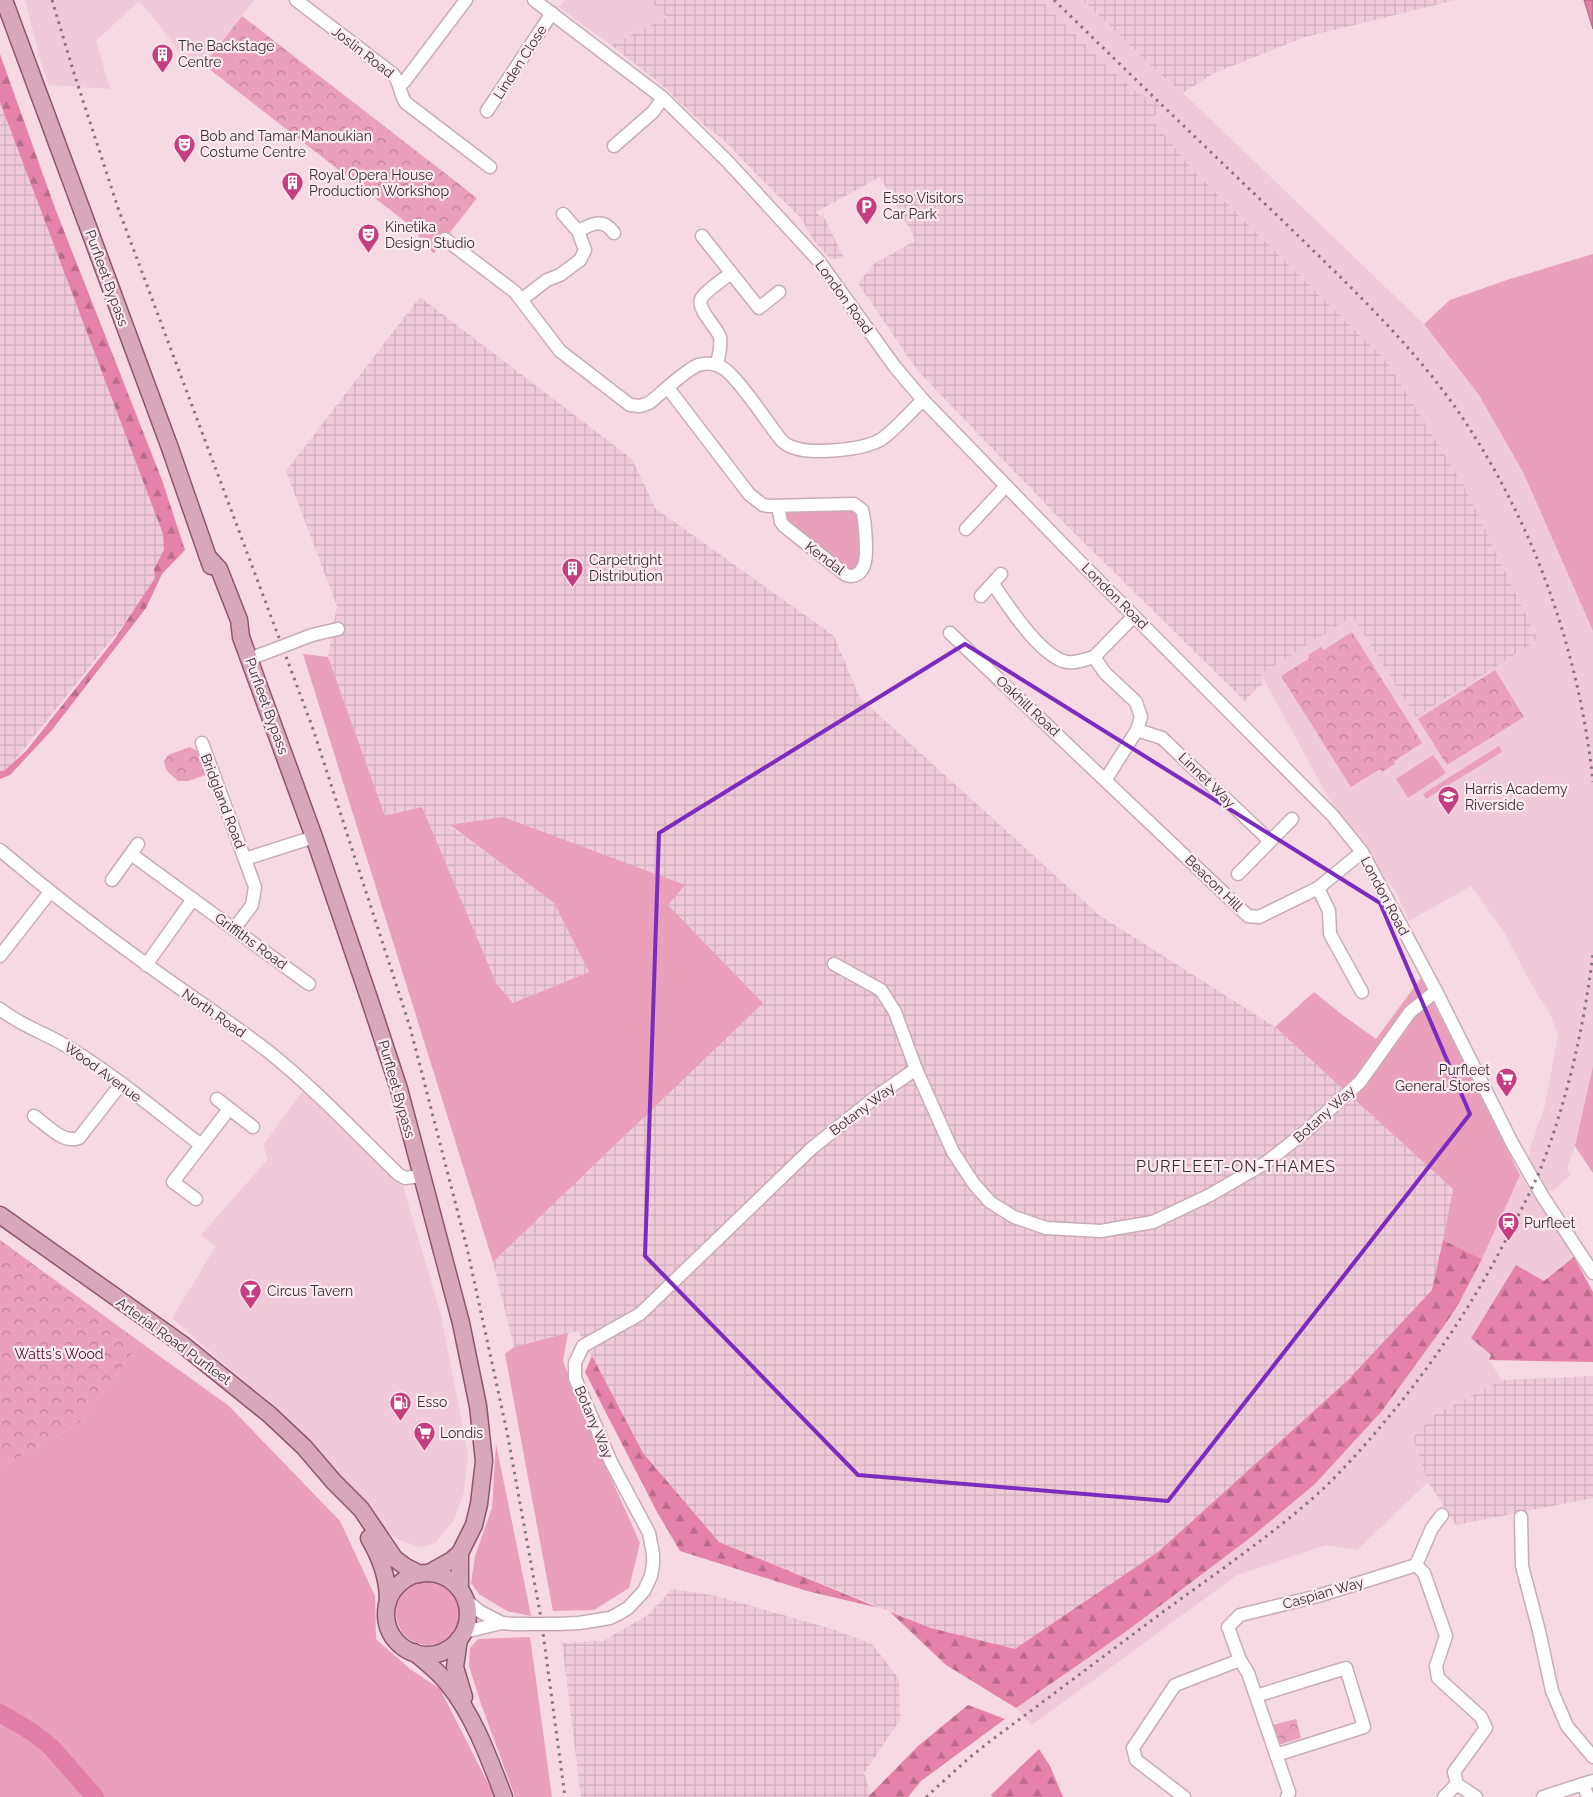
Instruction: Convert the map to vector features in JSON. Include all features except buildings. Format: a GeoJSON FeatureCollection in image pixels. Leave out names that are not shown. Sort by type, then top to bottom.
{"type":"FeatureCollection","features":[{"type":"Feature","properties":{"kind":"main road","name":"Purfleet Bypass"},"geometry":{"type":"LineString","coordinates":[[4,0],[170,448],[230,623],[242,637],[314,837],[399,1089],[461,1323],[478,1406],[484,1461],[480,1504],[474,1525],[460,1553],[452,1560],[424,1573]]}},
{"type":"Feature","properties":{"kind":"main road","name":"Arterial Road Purfleet"},"geometry":{"type":"LineString","coordinates":[[0,1216],[182,1344],[270,1415],[304,1447],[334,1482],[361,1509],[395,1559],[406,1567],[424,1573]]}},
{"type":"Feature","properties":{"kind":"main road","name":"Arterial Road Purfleet"},"geometry":{"type":"LineString","coordinates":[[334,1482],[378,1554],[388,1584],[388,1604]]}},
{"type":"Feature","properties":{"kind":"main road","name":"Purfleet Bypass"},"geometry":{"type":"LineString","coordinates":[[460,1553],[463,1594]]}},
{"type":"Feature","properties":{"kind":"main road"},"geometry":{"type":"LineString","coordinates":[[470,1719],[448,1683],[434,1668],[395,1638],[389,1628],[388,1604],[394,1590],[405,1579],[424,1573],[446,1578],[463,1594],[468,1610],[467,1622],[461,1636],[455,1667],[470,1719],[504,1797]]}},
{"type":"Feature","properties":{"kind":"main road"},"geometry":{"type":"LineString","coordinates":[[414,1652],[434,1654],[452,1646],[461,1636]]}},
{"type":"Feature","properties":{"kind":"street","name":"Joslin Road"},"geometry":{"type":"LineString","coordinates":[[296,0],[393,74],[400,83],[403,99],[406,103],[490,167]]}},
{"type":"Feature","properties":{"kind":"street"},"geometry":{"type":"LineString","coordinates":[[400,83],[404,82],[466,0]]}},
{"type":"Feature","properties":{"kind":"street","name":"London Road"},"geometry":{"type":"LineString","coordinates":[[534,0],[663,98],[728,162],[818,260],[890,360],[923,400],[1333,816],[1362,852],[1436,991],[1512,1143],[1593,1274]]}},
{"type":"Feature","properties":{"kind":"street","name":"Linden Close"},"geometry":{"type":"LineString","coordinates":[[488,112],[552,13]]}},
{"type":"Feature","properties":{"kind":"street"},"geometry":{"type":"LineString","coordinates":[[614,146],[653,112],[663,98]]}},
{"type":"Feature","properties":{"kind":"street"},"geometry":{"type":"LineString","coordinates":[[521,300],[547,280],[560,275],[580,260],[585,250],[578,231],[563,214]]}},
{"type":"Feature","properties":{"kind":"street"},"geometry":{"type":"LineString","coordinates":[[578,231],[594,223],[601,223],[609,226],[614,233]]}},
{"type":"Feature","properties":{"kind":"street"},"geometry":{"type":"LineString","coordinates":[[702,236],[759,308],[780,292]]}},
{"type":"Feature","properties":{"kind":"street"},"geometry":{"type":"LineString","coordinates":[[445,239],[515,292],[560,352],[630,405],[640,406],[649,403],[697,366],[707,363],[717,365],[726,370],[740,385],[782,441],[791,447],[801,449],[837,450],[852,449],[880,440],[923,400]]}},
{"type":"Feature","properties":{"kind":"street"},"geometry":{"type":"LineString","coordinates":[[717,365],[720,339],[716,328],[702,310],[700,304],[702,298],[731,273]]}},
{"type":"Feature","properties":{"kind":"street","name":"Kendal"},"geometry":{"type":"LineString","coordinates":[[668,388],[749,494],[763,505],[854,504],[862,510],[864,516],[865,565],[861,572],[854,576],[846,575],[784,526],[781,522],[778,506]]}},
{"type":"Feature","properties":{"kind":"street"},"geometry":{"type":"LineString","coordinates":[[966,529],[1006,486]]}},
{"type":"Feature","properties":{"kind":"street"},"geometry":{"type":"LineString","coordinates":[[981,596],[997,579],[1022,626],[1050,653],[1064,662],[1074,662],[1094,657],[1134,616]]}},
{"type":"Feature","properties":{"kind":"street"},"geometry":{"type":"LineString","coordinates":[[249,659],[312,635],[338,629]]}},
{"type":"Feature","properties":{"kind":"street","name":"Oakhill Road"},"geometry":{"type":"LineString","coordinates":[[950,633],[1106,779]]}},
{"type":"Feature","properties":{"kind":"street"},"geometry":{"type":"LineString","coordinates":[[1094,657],[1105,673],[1136,702],[1140,716],[1137,730],[1106,779]]}},
{"type":"Feature","properties":{"kind":"street","name":"Linnet Way"},"geometry":{"type":"LineString","coordinates":[[1137,730],[1162,738],[1270,841]]}},
{"type":"Feature","properties":{"kind":"street","name":"Bridgland Road"},"geometry":{"type":"LineString","coordinates":[[202,743],[255,887],[252,905],[234,929]]}},
{"type":"Feature","properties":{"kind":"street","name":"Beacon Hill"},"geometry":{"type":"LineString","coordinates":[[1106,779],[1248,916],[1259,917],[1318,888],[1362,852]]}},
{"type":"Feature","properties":{"kind":"street"},"geometry":{"type":"LineString","coordinates":[[1238,874],[1292,819]]}},
{"type":"Feature","properties":{"kind":"street","name":"Bridgland Road"},"geometry":{"type":"LineString","coordinates":[[245,859],[314,837]]}},
{"type":"Feature","properties":{"kind":"street","name":"Griffiths Road"},"geometry":{"type":"LineString","coordinates":[[112,880],[134,849],[193,899],[309,984]]}},
{"type":"Feature","properties":{"kind":"street","name":"North Road"},"geometry":{"type":"LineString","coordinates":[[0,850],[50,892],[146,965],[235,1026],[270,1053],[398,1174],[405,1178],[421,1176]]}},
{"type":"Feature","properties":{"kind":"street"},"geometry":{"type":"LineString","coordinates":[[1318,888],[1329,910],[1330,934],[1362,992]]}},
{"type":"Feature","properties":{"kind":"street"},"geometry":{"type":"LineString","coordinates":[[0,956],[50,892]]}},
{"type":"Feature","properties":{"kind":"street"},"geometry":{"type":"LineString","coordinates":[[146,965],[193,899]]}},
{"type":"Feature","properties":{"kind":"street","name":"Botany Way"},"geometry":{"type":"LineString","coordinates":[[834,964],[881,990],[895,1012],[916,1069],[953,1152],[974,1184],[990,1202],[1014,1217],[1046,1228],[1101,1231],[1153,1222],[1210,1195],[1267,1162],[1306,1131],[1360,1082],[1410,1012],[1436,991]]}},
{"type":"Feature","properties":{"kind":"street","name":"Wood Avenue"},"geometry":{"type":"LineString","coordinates":[[0,1009],[27,1027],[58,1040],[91,1061],[201,1145]]}},
{"type":"Feature","properties":{"kind":"street","name":"Botany Way"},"geometry":{"type":"LineString","coordinates":[[461,1636],[508,1623],[579,1623],[610,1618],[628,1608],[644,1590],[651,1576],[653,1564],[650,1533],[611,1462],[575,1378],[575,1363],[582,1346],[640,1314],[812,1148],[877,1096],[916,1069]]}},
{"type":"Feature","properties":{"kind":"street"},"geometry":{"type":"LineString","coordinates":[[34,1116],[62,1137],[73,1141],[79,1138],[121,1084]]}},
{"type":"Feature","properties":{"kind":"street"},"geometry":{"type":"LineString","coordinates":[[216,1098],[253,1127]]}},
{"type":"Feature","properties":{"kind":"street"},"geometry":{"type":"LineString","coordinates":[[196,1199],[173,1182],[229,1108]]}},
{"type":"Feature","properties":{"kind":"street"},"geometry":{"type":"LineString","coordinates":[[1442,1515],[1432,1528],[1416,1565],[1424,1573],[1446,1636],[1436,1666],[1438,1678],[1481,1717],[1486,1728],[1454,1772],[1457,1784],[1476,1797]]}},
{"type":"Feature","properties":{"kind":"street"},"geometry":{"type":"LineString","coordinates":[[1521,1517],[1522,1566],[1552,1691],[1567,1726],[1593,1757]]}},
{"type":"Feature","properties":{"kind":"street","name":"Caspian Way"},"geometry":{"type":"LineString","coordinates":[[1240,1660],[1228,1627],[1240,1615],[1318,1596],[1416,1565]]}},
{"type":"Feature","properties":{"kind":"street","name":"Botany Way"},"geometry":{"type":"LineString","coordinates":[[463,1594],[479,1611],[508,1623]]}},
{"type":"Feature","properties":{"kind":"street"},"geometry":{"type":"LineString","coordinates":[[1184,1797],[1136,1760],[1133,1748],[1175,1685],[1240,1660],[1248,1673],[1289,1792],[1287,1797]]}},
{"type":"Feature","properties":{"kind":"street"},"geometry":{"type":"LineString","coordinates":[[1256,1696],[1346,1668],[1364,1727],[1276,1755]]}},
{"type":"Feature","properties":{"kind":"street"},"geometry":{"type":"LineString","coordinates":[[1543,1797],[1588,1783],[1588,1797]]}},
{"type":"Feature","properties":{"kind":"street"},"geometry":{"type":"LineString","coordinates":[[1444,1797],[1457,1784]]}},
{"type":"Feature","properties":{"kind":"highlighted area"},"geometry":{"type":"Polygon","coordinates":[[[965,644],[1380,903],[1470,1114],[1168,1501],[858,1475],[645,1256],[659,833],[965,644]]]}},
{"type":"Feature","properties":{"kind":"shaded area"},"geometry":{"type":"Polygon","coordinates":[[[25,0],[254,0],[200,70],[181,54],[149,12],[140,3],[137,3],[96,41],[110,89],[49,85],[42,66],[25,0]]]}},
{"type":"Feature","properties":{"kind":"shaded area"},"geometry":{"type":"Polygon","coordinates":[[[565,0],[649,0],[668,16],[611,45],[559,7],[565,0]]]}},
{"type":"Feature","properties":{"kind":"shaded area"},"geometry":{"type":"Polygon","coordinates":[[[649,0],[1040,0],[1111,70],[1142,97],[1143,95],[1152,103],[1155,102],[1161,107],[1158,109],[1161,112],[1150,118],[1194,171],[1387,362],[1464,486],[1537,638],[1530,645],[1416,717],[1353,616],[1261,674],[1263,684],[1245,701],[1062,521],[917,370],[858,283],[875,263],[915,241],[880,177],[816,212],[821,217],[823,215],[844,258],[831,259],[813,240],[801,218],[723,139],[706,127],[661,84],[611,45],[667,17],[649,0]]]}},
{"type":"Feature","properties":{"kind":"shaded area"},"geometry":{"type":"Polygon","coordinates":[[[1040,0],[1083,0],[1424,324],[1479,395],[1523,472],[1593,631],[1593,1066],[1575,1146],[1567,1169],[1571,1174],[1553,1191],[1548,1190],[1529,1158],[1530,1149],[1545,1105],[1558,1035],[1550,1014],[1531,984],[1504,932],[1471,886],[1409,921],[1394,888],[1384,878],[1334,808],[1261,674],[1353,615],[1530,645],[1537,638],[1464,486],[1387,362],[1194,171],[1149,118],[1161,112],[1158,109],[1160,107],[1143,96],[1142,98],[1040,0]]]}},
{"type":"Feature","properties":{"kind":"shaded area"},"geometry":{"type":"Polygon","coordinates":[[[1083,0],[1456,0],[1305,37],[1214,73],[1183,93],[1161,75],[1083,0]]]}},
{"type":"Feature","properties":{"kind":"shaded area"},"geometry":{"type":"Polygon","coordinates":[[[1584,0],[1593,0],[1593,29],[1584,0]]]}},
{"type":"Feature","properties":{"kind":"shaded area"},"geometry":{"type":"Polygon","coordinates":[[[0,85],[173,549],[144,599],[0,779],[0,85]]]}},
{"type":"Feature","properties":{"kind":"shaded area"},"geometry":{"type":"Polygon","coordinates":[[[420,297],[632,459],[655,508],[834,636],[860,698],[1099,915],[1275,1027],[1453,1189],[1433,1290],[1348,1380],[1158,1552],[1015,1650],[931,1628],[719,1542],[643,1453],[578,1331],[514,1347],[493,1262],[762,1002],[667,904],[685,886],[450,826],[554,903],[589,972],[513,1003],[496,983],[385,816],[328,657],[337,606],[286,471],[420,297]]]}},
{"type":"Feature","properties":{"kind":"shaded area"},"geometry":{"type":"Polygon","coordinates":[[[303,1091],[350,1133],[403,1186],[441,1315],[468,1455],[464,1492],[454,1520],[435,1543],[421,1548],[395,1538],[366,1509],[323,1457],[275,1409],[172,1318],[216,1246],[201,1235],[268,1159],[263,1145],[303,1091]]]}},
{"type":"Feature","properties":{"kind":"shaded area"},"geometry":{"type":"Polygon","coordinates":[[[1520,1175],[1574,1257],[1544,1281],[1516,1266],[1489,1360],[1502,1380],[1436,1414],[1413,1437],[1428,1482],[1357,1550],[1326,1545],[1237,1575],[1032,1725],[1016,1708],[1124,1633],[1250,1538],[1315,1484],[1370,1425],[1458,1305],[1482,1259],[1520,1175]]]}},
{"type":"Feature","properties":{"kind":"shaded area"},"geometry":{"type":"Polygon","coordinates":[[[1593,1376],[1593,1498],[1456,1525],[1428,1482],[1413,1437],[1436,1414],[1502,1380],[1593,1376]]]}},
{"type":"Feature","properties":{"kind":"shaded area"},"geometry":{"type":"Polygon","coordinates":[[[672,1589],[716,1596],[829,1628],[872,1644],[899,1679],[900,1720],[864,1773],[871,1794],[868,1797],[581,1797],[562,1643],[603,1641],[648,1615],[672,1589]]]}},
{"type":"Feature","properties":{"kind":"green space"},"geometry":{"type":"Polygon","coordinates":[[[242,16],[477,198],[434,253],[422,243],[416,230],[204,65],[242,16]]]}},
{"type":"Feature","properties":{"kind":"green space"},"geometry":{"type":"Polygon","coordinates":[[[0,54],[55,208],[162,480],[185,550],[162,574],[146,608],[52,730],[10,775],[0,779],[0,771],[4,771],[26,751],[114,640],[155,578],[154,569],[164,550],[163,534],[0,102],[0,54]]]}},
{"type":"Feature","properties":{"kind":"green space"},"geometry":{"type":"Polygon","coordinates":[[[1593,254],[1593,631],[1523,472],[1479,395],[1424,324],[1450,300],[1507,280],[1593,254]]]}},
{"type":"Feature","properties":{"kind":"green space"},"geometry":{"type":"Polygon","coordinates":[[[853,510],[860,517],[860,562],[858,569],[851,571],[784,519],[786,511],[853,510]]]}},
{"type":"Feature","properties":{"kind":"green space"},"geometry":{"type":"Polygon","coordinates":[[[1352,632],[1422,743],[1394,761],[1395,764],[1382,772],[1380,769],[1351,787],[1281,676],[1310,658],[1308,655],[1321,647],[1324,650],[1352,632]]]}},
{"type":"Feature","properties":{"kind":"green space"},"geometry":{"type":"Polygon","coordinates":[[[303,654],[328,657],[385,816],[422,807],[496,983],[513,1003],[589,972],[554,903],[450,825],[503,817],[685,885],[668,905],[763,1003],[493,1262],[303,654]]]}},
{"type":"Feature","properties":{"kind":"green space"},"geometry":{"type":"Polygon","coordinates":[[[1495,670],[1524,717],[1447,765],[1418,719],[1495,670]]]}},
{"type":"Feature","properties":{"kind":"green space"},"geometry":{"type":"Polygon","coordinates":[[[1499,746],[1502,752],[1426,799],[1423,794],[1499,746]]]}},
{"type":"Feature","properties":{"kind":"green space"},"geometry":{"type":"Polygon","coordinates":[[[190,747],[197,751],[206,775],[188,781],[178,781],[166,770],[164,762],[168,755],[190,747]]]}},
{"type":"Feature","properties":{"kind":"green space"},"geometry":{"type":"Polygon","coordinates":[[[1433,755],[1446,773],[1408,798],[1396,779],[1433,755]]]}},
{"type":"Feature","properties":{"kind":"green space"},"geometry":{"type":"Polygon","coordinates":[[[1421,978],[1520,1175],[1482,1259],[1443,1240],[1453,1189],[1275,1027],[1314,992],[1376,1039],[1421,978]]]}},
{"type":"Feature","properties":{"kind":"green space"},"geometry":{"type":"Polygon","coordinates":[[[1593,1066],[1593,1173],[1575,1146],[1593,1066]]]}},
{"type":"Feature","properties":{"kind":"green space","name":"Watts's Wood"},"geometry":{"type":"Polygon","coordinates":[[[0,1240],[140,1342],[80,1423],[6,1464],[0,1471],[0,1240]]]}},
{"type":"Feature","properties":{"kind":"green space"},"geometry":{"type":"Polygon","coordinates":[[[1443,1240],[1482,1259],[1458,1305],[1382,1411],[1315,1484],[1250,1538],[1124,1633],[1016,1708],[946,1665],[890,1612],[931,1628],[1015,1649],[1158,1552],[1348,1380],[1432,1290],[1443,1240]]]}},
{"type":"Feature","properties":{"kind":"green space"},"geometry":{"type":"Polygon","coordinates":[[[1574,1257],[1593,1292],[1593,1362],[1489,1360],[1491,1355],[1471,1338],[1516,1265],[1544,1281],[1574,1257]]]}},
{"type":"Feature","properties":{"kind":"green space"},"geometry":{"type":"Polygon","coordinates":[[[568,1333],[563,1361],[589,1429],[640,1543],[629,1588],[594,1610],[553,1611],[505,1354],[514,1347],[568,1333]]]}},
{"type":"Feature","properties":{"kind":"green space"},"geometry":{"type":"Polygon","coordinates":[[[140,1342],[229,1406],[340,1521],[375,1596],[376,1639],[410,1669],[440,1689],[494,1797],[0,1797],[0,1471],[6,1464],[80,1423],[140,1342]]]}},
{"type":"Feature","properties":{"kind":"green space"},"geometry":{"type":"Polygon","coordinates":[[[592,1356],[643,1453],[719,1542],[879,1608],[807,1591],[680,1551],[657,1512],[585,1372],[592,1356]]]}},
{"type":"Feature","properties":{"kind":"green space"},"geometry":{"type":"Polygon","coordinates":[[[496,1444],[531,1616],[507,1611],[479,1594],[471,1583],[475,1556],[492,1508],[496,1444]]]}},
{"type":"Feature","properties":{"kind":"green space"},"geometry":{"type":"Polygon","coordinates":[[[428,1581],[446,1587],[454,1595],[460,1613],[454,1631],[446,1639],[428,1645],[410,1639],[402,1631],[396,1613],[402,1595],[410,1587],[428,1581]]]}},
{"type":"Feature","properties":{"kind":"green space"},"geometry":{"type":"Polygon","coordinates":[[[530,1637],[552,1797],[515,1797],[469,1666],[470,1648],[478,1639],[530,1637]]]}},
{"type":"Feature","properties":{"kind":"green space"},"geometry":{"type":"Polygon","coordinates":[[[968,1705],[1005,1719],[921,1781],[908,1797],[868,1797],[918,1746],[968,1705]]]}},
{"type":"Feature","properties":{"kind":"green space"},"geometry":{"type":"Polygon","coordinates":[[[1296,1719],[1301,1738],[1278,1745],[1273,1725],[1296,1719]]]}},
{"type":"Feature","properties":{"kind":"green space"},"geometry":{"type":"Polygon","coordinates":[[[1039,1749],[1050,1766],[1063,1797],[993,1797],[991,1795],[1039,1749]]]}},
{"type":"Feature","properties":{"kind":"waterway"},"geometry":{"type":"LineString","coordinates":[[0,1713],[32,1732],[51,1747],[95,1797]]}},
{"type":"Feature","properties":{"kind":"railway"},"geometry":{"type":"LineString","coordinates":[[52,0],[118,208],[312,726],[410,1027],[467,1248],[507,1432],[541,1618],[565,1797]]}},
{"type":"Feature","properties":{"kind":"railway"},"geometry":{"type":"LineString","coordinates":[[1054,0],[1350,287],[1414,355],[1453,404],[1481,447],[1506,491],[1528,537],[1547,584],[1576,682],[1593,782]]}},
{"type":"Feature","properties":{"kind":"railway"},"geometry":{"type":"LineString","coordinates":[[926,1797],[989,1742],[1304,1506],[1342,1470],[1414,1386],[1447,1340],[1477,1292],[1505,1242],[1544,1160],[1561,1110],[1575,1058],[1593,954]]}},
{"type":"Feature","properties":{"kind":"place","name":"The Backstage Centre"},"geometry":{"type":"Point","coordinates":[162,73]}},
{"type":"Feature","properties":{"kind":"place","name":"Bob and Tamar Manoukian Costume Centre"},"geometry":{"type":"Point","coordinates":[184,163]}},
{"type":"Feature","properties":{"kind":"place","name":"Royal Opera House Production Workshop"},"geometry":{"type":"Point","coordinates":[293,202]}},
{"type":"Feature","properties":{"kind":"place","name":"Esso Visitors Car Park"},"geometry":{"type":"Point","coordinates":[867,225]}},
{"type":"Feature","properties":{"kind":"place","name":"Kinetika Design Studio"},"geometry":{"type":"Point","coordinates":[369,254]}},
{"type":"Feature","properties":{"kind":"place","name":"Carpetright Distribution"},"geometry":{"type":"Point","coordinates":[573,587]}},
{"type":"Feature","properties":{"kind":"place","name":"Harris Academy Riverside"},"geometry":{"type":"Point","coordinates":[1449,816]}},
{"type":"Feature","properties":{"kind":"place","name":"Purfleet General Stores"},"geometry":{"type":"Point","coordinates":[1506,1097]}},
{"type":"Feature","properties":{"kind":"place","name":"Purfleet"},"geometry":{"type":"Point","coordinates":[1508,1242]}},
{"type":"Feature","properties":{"kind":"place","name":"Circus Tavern"},"geometry":{"type":"Point","coordinates":[251,1310]}},
{"type":"Feature","properties":{"kind":"place","name":"Esso"},"geometry":{"type":"Point","coordinates":[401,1421]}},
{"type":"Feature","properties":{"kind":"place","name":"Londis"},"geometry":{"type":"Point","coordinates":[424,1452]}},
{"type":"Feature","properties":{"kind":"district","name":"PURFLEET-ON-THAMES"},"geometry":{"type":"Point","coordinates":[1236,1166]}}]}
